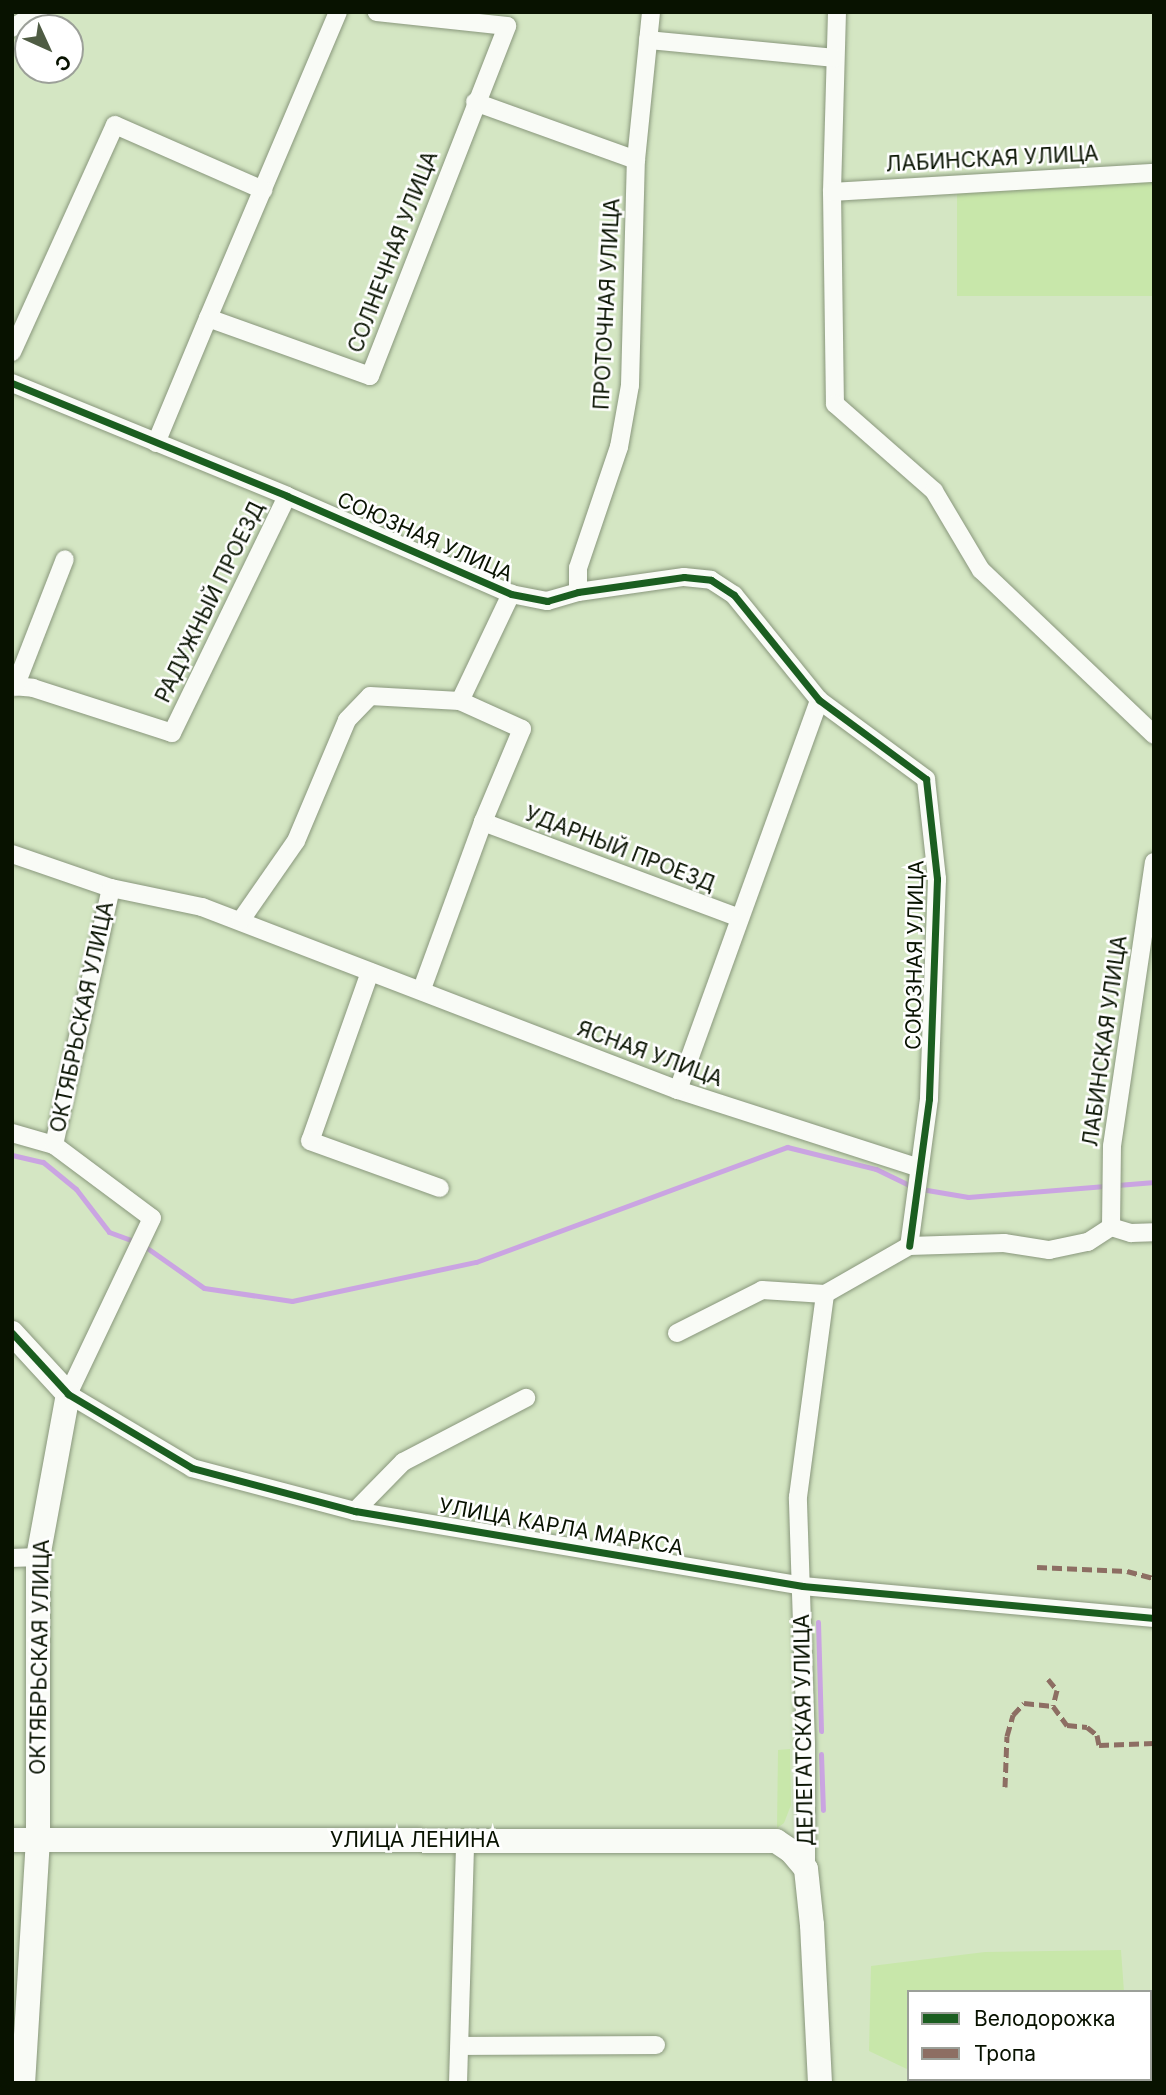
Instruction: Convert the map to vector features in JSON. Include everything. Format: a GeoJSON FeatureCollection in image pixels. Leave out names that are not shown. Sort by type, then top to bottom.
{"type":"FeatureCollection","features":[{"type":"Feature","properties":{"kind":"street"},"geometry":{"type":"LineString","coordinates":[[12,28],[38,12]]}},
{"type":"Feature","properties":{"kind":"street"},"geometry":{"type":"LineString","coordinates":[[156,443],[338,12]]}},
{"type":"Feature","properties":{"kind":"street","name":"СОЛНЕЧНАЯ УЛИЦА"},"geometry":{"type":"LineString","coordinates":[[208,318],[370,376],[507,26],[377,12]]}},
{"type":"Feature","properties":{"kind":"street","name":"ПРОТОЧНАЯ УЛИЦА"},"geometry":{"type":"LineString","coordinates":[[578,592],[578,568],[619,447],[630,386],[636,160],[651,12]]}},
{"type":"Feature","properties":{"kind":"street"},"geometry":{"type":"LineString","coordinates":[[837,12],[832,192],[835,404],[934,491],[981,570],[1154,735]]}},
{"type":"Feature","properties":{"kind":"street"},"geometry":{"type":"LineString","coordinates":[[648,40],[834,58]]}},
{"type":"Feature","properties":{"kind":"street"},"geometry":{"type":"LineString","coordinates":[[475,102],[636,160]]}},
{"type":"Feature","properties":{"kind":"street"},"geometry":{"type":"LineString","coordinates":[[12,352],[116,125],[263,190]]}},
{"type":"Feature","properties":{"kind":"street","name":"ЛАБИНСКАЯ УЛИЦА"},"geometry":{"type":"LineString","coordinates":[[832,192],[1154,173]]}},
{"type":"Feature","properties":{"kind":"street","name":"СОЮЗНАЯ УЛИЦА"},"geometry":{"type":"LineString","coordinates":[[12,383],[287,496],[511,594],[547,601],[578,592],[684,577],[711,580],[734,595],[819,700],[926,779],[937,879],[929,1099],[909,1246]]}},
{"type":"Feature","properties":{"kind":"street","name":"РАДУЖНЫЙ ПРОЕЗД"},"geometry":{"type":"LineString","coordinates":[[65,559],[14,686],[33,688],[172,733],[287,496]]}},
{"type":"Feature","properties":{"kind":"street"},"geometry":{"type":"LineString","coordinates":[[460,701],[511,594]]}},
{"type":"Feature","properties":{"kind":"street"},"geometry":{"type":"LineString","coordinates":[[240,920],[296,841],[347,720],[370,696],[460,701],[522,729],[483,822],[424,983]]}},
{"type":"Feature","properties":{"kind":"street"},"geometry":{"type":"LineString","coordinates":[[678,1090],[819,700]]}},
{"type":"Feature","properties":{"kind":"street","name":"УДАРНЫЙ ПРОЕЗД"},"geometry":{"type":"LineString","coordinates":[[483,822],[740,918]]}},
{"type":"Feature","properties":{"kind":"street","name":"ЯСНАЯ УЛИЦА"},"geometry":{"type":"LineString","coordinates":[[12,854],[111,888],[202,907],[240,920],[678,1090],[919,1168]]}},
{"type":"Feature","properties":{"kind":"street","name":"ЛАБИНСКАЯ УЛИЦА"},"geometry":{"type":"LineString","coordinates":[[1111,1227],[1112,1146],[1154,862]]}},
{"type":"Feature","properties":{"kind":"street","name":"ОКТЯБРЬСКАЯ УЛИЦА"},"geometry":{"type":"LineString","coordinates":[[23,2083],[38,1839],[38,1557],[68,1394],[152,1218],[54,1145],[111,888]]}},
{"type":"Feature","properties":{"kind":"street"},"geometry":{"type":"LineString","coordinates":[[370,972],[310,1142],[440,1188]]}},
{"type":"Feature","properties":{"kind":"street"},"geometry":{"type":"LineString","coordinates":[[12,1133],[54,1145]]}},
{"type":"Feature","properties":{"kind":"street"},"geometry":{"type":"LineString","coordinates":[[677,1333],[762,1290],[825,1294],[909,1246],[1004,1243],[1049,1250],[1088,1242],[1111,1227],[1131,1233],[1154,1232]]}},
{"type":"Feature","properties":{"kind":"street","name":"ДЕЛЕГАТСКАЯ УЛИЦА"},"geometry":{"type":"LineString","coordinates":[[820,2083],[812,1925],[806,1869],[803,1586],[798,1497],[825,1294]]}},
{"type":"Feature","properties":{"kind":"street","name":"УЛИЦА КАРЛА МАРКСА"},"geometry":{"type":"LineString","coordinates":[[12,1333],[68,1394],[192,1468],[355,1511],[803,1586],[1154,1618]]}},
{"type":"Feature","properties":{"kind":"street"},"geometry":{"type":"LineString","coordinates":[[355,1511],[403,1462],[526,1398]]}},
{"type":"Feature","properties":{"kind":"street"},"geometry":{"type":"LineString","coordinates":[[12,1558],[38,1557]]}},
{"type":"Feature","properties":{"kind":"street","name":"УЛИЦА ЛЕНИНА"},"geometry":{"type":"LineString","coordinates":[[12,1840],[776,1841],[791,1851],[806,1869]]}},
{"type":"Feature","properties":{"kind":"street"},"geometry":{"type":"LineString","coordinates":[[458,2083],[466,1841]]}},
{"type":"Feature","properties":{"kind":"street"},"geometry":{"type":"LineString","coordinates":[[460,2046],[656,2045]]}},
{"type":"Feature","properties":{"kind":"green space"},"geometry":{"type":"Polygon","coordinates":[[[957,180],[1154,180],[1154,296],[957,296],[957,180]]]}},
{"type":"Feature","properties":{"kind":"green space"},"geometry":{"type":"Polygon","coordinates":[[[790,1749],[791,1805],[784,1823],[777,1828],[778,1750],[790,1749]]]}},
{"type":"Feature","properties":{"kind":"green space"},"geometry":{"type":"Polygon","coordinates":[[[1121,1950],[1124,1990],[907,1990],[907,2069],[869,2051],[871,1966],[985,1952],[1121,1950]]]}},
{"type":"Feature","properties":{"kind":"waterway"},"geometry":{"type":"LineString","coordinates":[[12,1155],[43,1162],[76,1189],[109,1232],[140,1243],[204,1288],[292,1301],[476,1262],[787,1147],[876,1169],[915,1188],[968,1197],[1154,1182]]}},
{"type":"Feature","properties":{"kind":"waterway"},"geometry":{"type":"LineString","coordinates":[[818,1622],[821,1731]]}},
{"type":"Feature","properties":{"kind":"waterway"},"geometry":{"type":"LineString","coordinates":[[821,1754],[823,1810]]}},
{"type":"Feature","properties":{"kind":"marked path"},"geometry":{"type":"LineString","coordinates":[[1037,1567],[1127,1571],[1154,1578]]}},
{"type":"Feature","properties":{"kind":"marked path"},"geometry":{"type":"LineString","coordinates":[[1048,1679],[1057,1690],[1053,1706]]}},
{"type":"Feature","properties":{"kind":"marked path"},"geometry":{"type":"LineString","coordinates":[[1005,1787],[1007,1736],[1013,1715],[1024,1703],[1053,1706],[1067,1725],[1087,1727],[1097,1735],[1099,1745],[1154,1743]]}},
{"type":"Feature","properties":{"kind":"cycle path"},"geometry":{"type":"LineString","coordinates":[[12,383],[287,496],[511,594],[547,601],[578,592],[684,577],[711,580],[734,595],[819,700],[926,779],[937,879],[929,1099],[909,1246]]}},
{"type":"Feature","properties":{"kind":"cycle path"},"geometry":{"type":"LineString","coordinates":[[12,1333],[68,1394],[192,1468],[355,1511],[803,1586],[1154,1618]]}}]}
